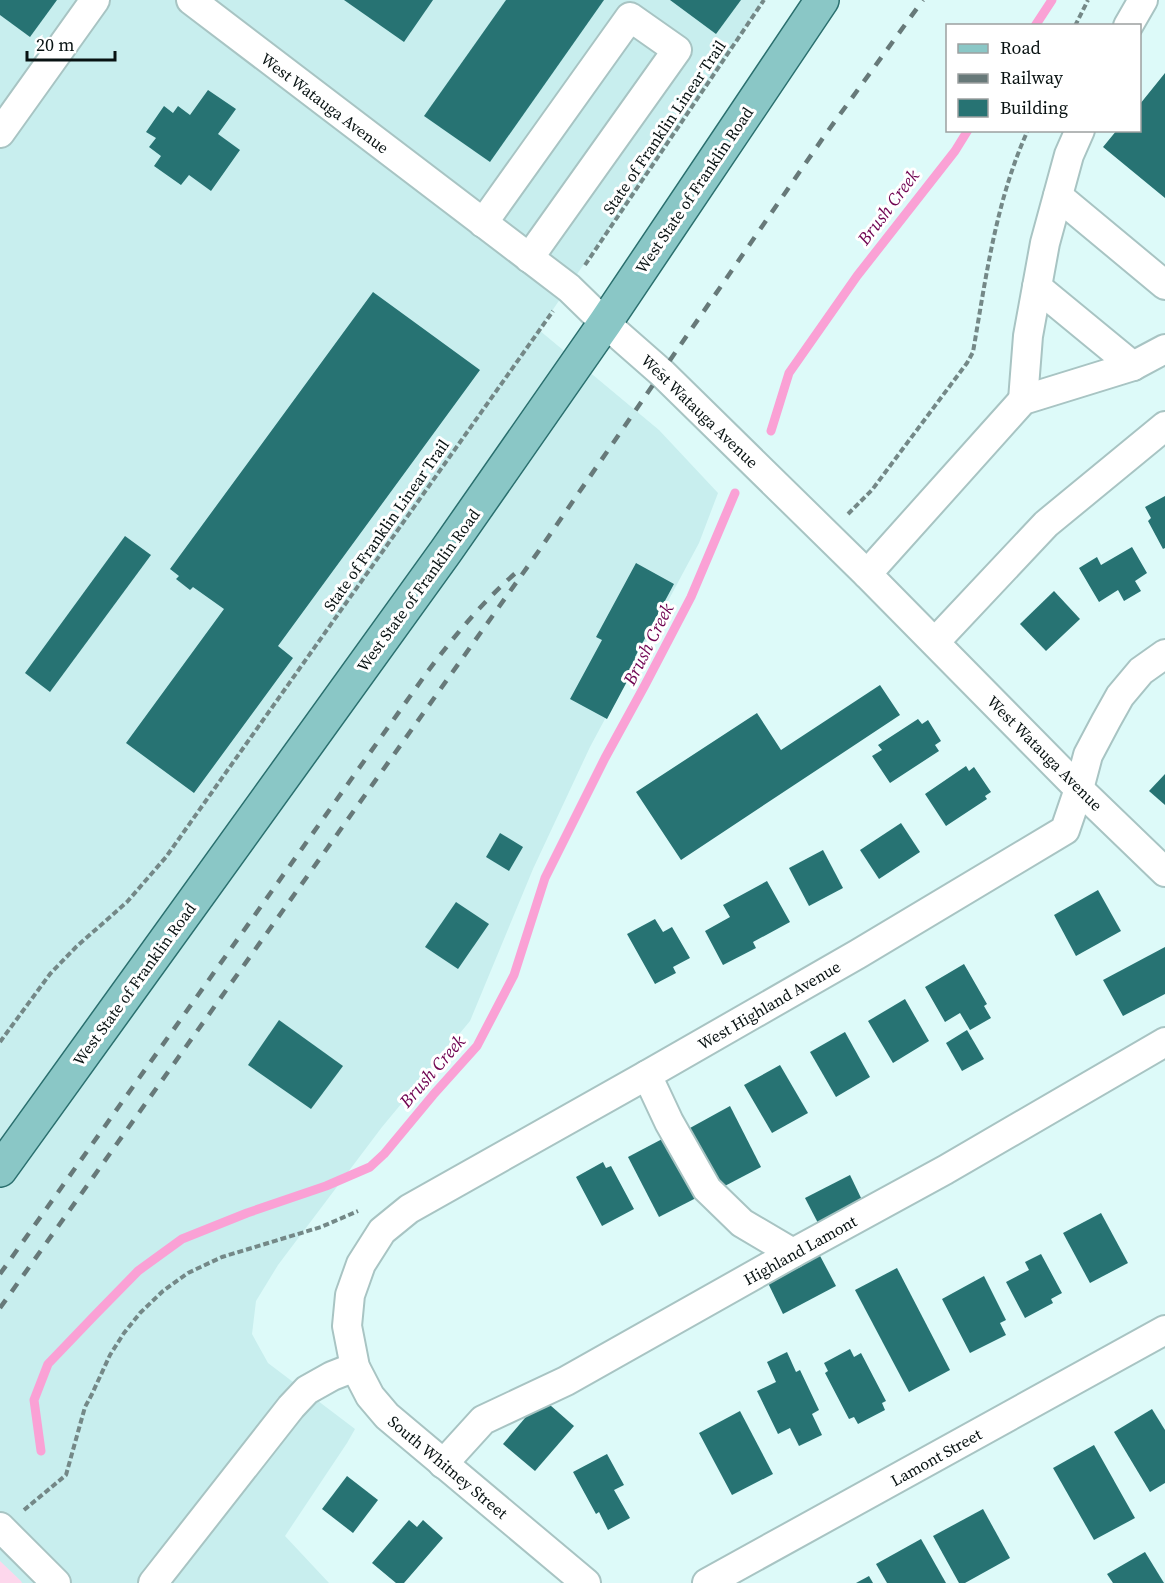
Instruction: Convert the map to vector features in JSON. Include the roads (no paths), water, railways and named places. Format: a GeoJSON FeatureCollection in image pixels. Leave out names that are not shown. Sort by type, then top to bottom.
{"type":"FeatureCollection","features":[{"type":"Feature","properties":{"kind":"main road","name":"West State of Franklin Road"},"geometry":{"type":"LineString","coordinates":[[0,1170],[446,551],[605,323],[822,0]]}},
{"type":"Feature","properties":{"kind":"street"},"geometry":{"type":"LineString","coordinates":[[0,133],[95,0]]}},
{"type":"Feature","properties":{"kind":"street","name":"West Watauga Avenue"},"geometry":{"type":"LineString","coordinates":[[191,0],[569,288],[662,373],[827,534],[1079,789],[1165,872]]}},
{"type":"Feature","properties":{"kind":"street"},"geometry":{"type":"LineString","coordinates":[[1129,24],[1143,0]]}},
{"type":"Feature","properties":{"kind":"street"},"geometry":{"type":"LineString","coordinates":[[483,224],[630,17],[677,50],[529,258]]}},
{"type":"Feature","properties":{"kind":"street"},"geometry":{"type":"LineString","coordinates":[[1023,400],[1028,336],[1045,243],[1069,155],[1079,132]]}},
{"type":"Feature","properties":{"kind":"street"},"geometry":{"type":"LineString","coordinates":[[1058,196],[1165,285]]}},
{"type":"Feature","properties":{"kind":"street"},"geometry":{"type":"LineString","coordinates":[[1037,287],[1133,366]]}},
{"type":"Feature","properties":{"kind":"street"},"geometry":{"type":"LineString","coordinates":[[867,574],[1023,400],[1133,366],[1165,350]]}},
{"type":"Feature","properties":{"kind":"street"},"geometry":{"type":"LineString","coordinates":[[934,642],[1046,524],[1165,426]]}},
{"type":"Feature","properties":{"kind":"street","name":"West Highland Avenue"},"geometry":{"type":"LineString","coordinates":[[346,1326],[350,1295],[361,1264],[382,1231],[409,1209],[858,954],[1065,830],[1088,755],[1120,696],[1141,671],[1165,654]]}},
{"type":"Feature","properties":{"kind":"street","name":"Highland Lamont"},"geometry":{"type":"LineString","coordinates":[[443,1464],[483,1420],[566,1381],[945,1170],[1165,1042]]}},
{"type":"Feature","properties":{"kind":"street"},"geometry":{"type":"LineString","coordinates":[[647,1075],[669,1122],[707,1189],[742,1223],[793,1253]]}},
{"type":"Feature","properties":{"kind":"street","name":"South Whitney Street"},"geometry":{"type":"LineString","coordinates":[[346,1326],[355,1367],[370,1396],[387,1416],[586,1583]]}},
{"type":"Feature","properties":{"kind":"street","name":"Lamont Street"},"geometry":{"type":"LineString","coordinates":[[707,1583],[1165,1330]]}},
{"type":"Feature","properties":{"kind":"street"},"geometry":{"type":"LineString","coordinates":[[153,1583],[291,1407],[307,1390],[332,1376],[355,1367]]}},
{"type":"Feature","properties":{"kind":"street"},"geometry":{"type":"LineString","coordinates":[[0,1527],[56,1583]]}},
{"type":"Feature","properties":{"kind":"waterway","name":"Brush Creek"},"geometry":{"type":"LineString","coordinates":[[1036,24],[1052,0]]}},
{"type":"Feature","properties":{"kind":"waterway","name":"Brush Creek"},"geometry":{"type":"LineString","coordinates":[[771,431],[789,373],[857,276],[955,151],[967,132]]}},
{"type":"Feature","properties":{"kind":"waterway","name":"Brush Creek"},"geometry":{"type":"LineString","coordinates":[[41,1451],[34,1400],[48,1364],[138,1271],[182,1239],[247,1213],[326,1186],[370,1167],[384,1154],[477,1046],[514,975],[545,878],[605,758],[691,597],[735,493]]}},
{"type":"Feature","properties":{"kind":"railway"},"geometry":{"type":"LineString","coordinates":[[0,1308],[538,552],[825,135],[923,0]]}},
{"type":"Feature","properties":{"kind":"railway"},"geometry":{"type":"LineString","coordinates":[[0,1274],[428,671],[470,618],[519,570]]}}]}
